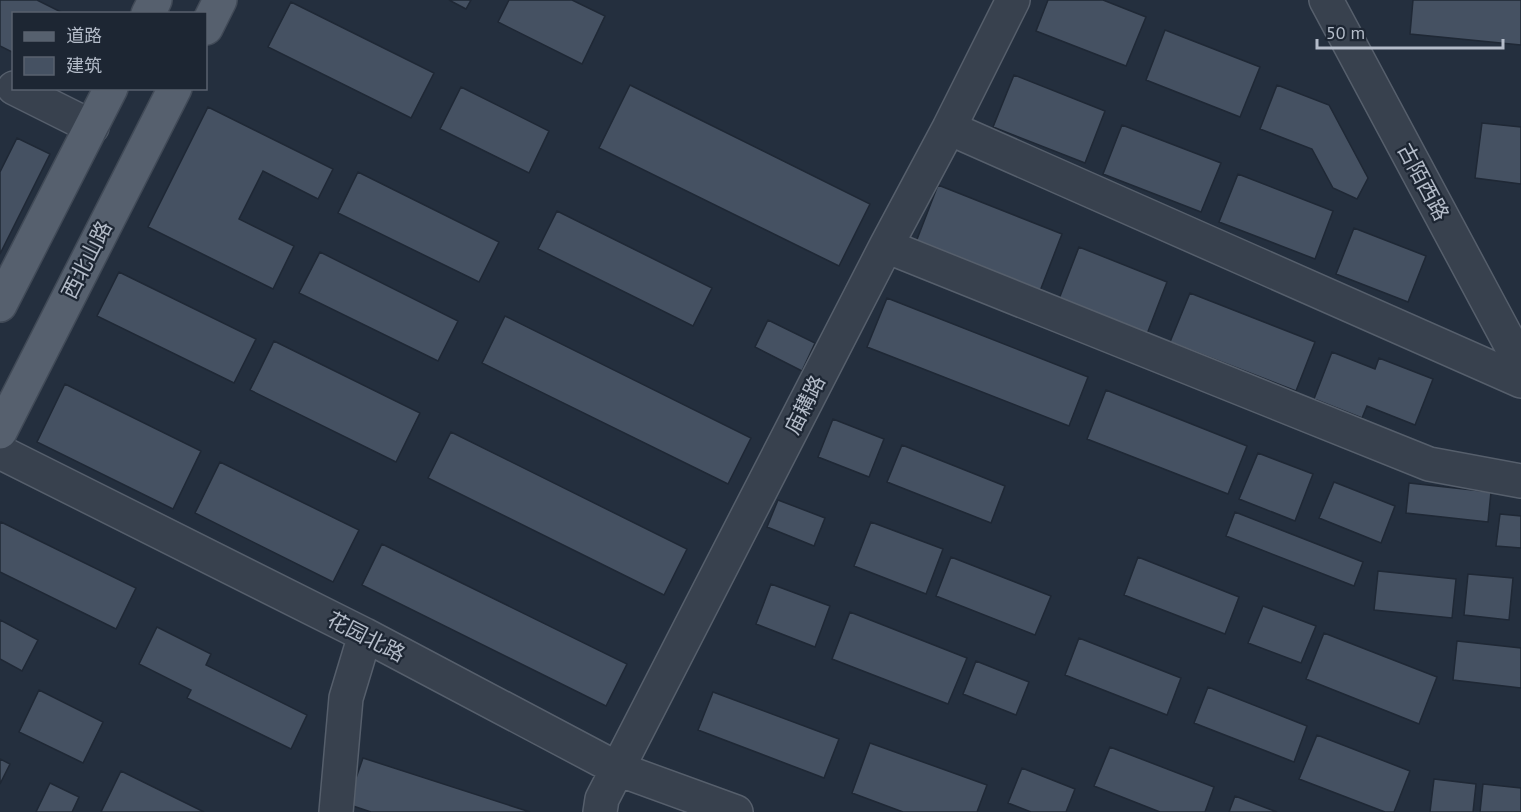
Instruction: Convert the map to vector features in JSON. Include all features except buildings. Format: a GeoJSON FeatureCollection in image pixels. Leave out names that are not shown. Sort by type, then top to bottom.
{"type":"FeatureCollection","features":[{"type":"Feature","properties":{"kind":"main road"},"geometry":{"type":"LineString","coordinates":[[207,26],[220,0]]}},
{"type":"Feature","properties":{"kind":"main road"},"geometry":{"type":"LineString","coordinates":[[0,305],[110,90]]}},
{"type":"Feature","properties":{"kind":"main road","name":"西北山路"},"geometry":{"type":"LineString","coordinates":[[0,432],[174,90]]}},
{"type":"Feature","properties":{"kind":"street","name":"庙耩路"},"geometry":{"type":"LineString","coordinates":[[600,812],[602,799],[1013,0]]}},
{"type":"Feature","properties":{"kind":"street","name":"古陌西路"},"geometry":{"type":"LineString","coordinates":[[1326,0],[1521,364]]}},
{"type":"Feature","properties":{"kind":"street"},"geometry":{"type":"LineString","coordinates":[[18,90],[92,127]]}},
{"type":"Feature","properties":{"kind":"street"},"geometry":{"type":"LineString","coordinates":[[949,128],[1521,381]]}},
{"type":"Feature","properties":{"kind":"street"},"geometry":{"type":"LineString","coordinates":[[886,246],[1429,464],[1521,481]]}},
{"type":"Feature","properties":{"kind":"street","name":"花园北路"},"geometry":{"type":"LineString","coordinates":[[0,452],[365,635],[618,769],[736,812]]}},
{"type":"Feature","properties":{"kind":"street"},"geometry":{"type":"LineString","coordinates":[[336,812],[346,698],[365,635]]}}]}
